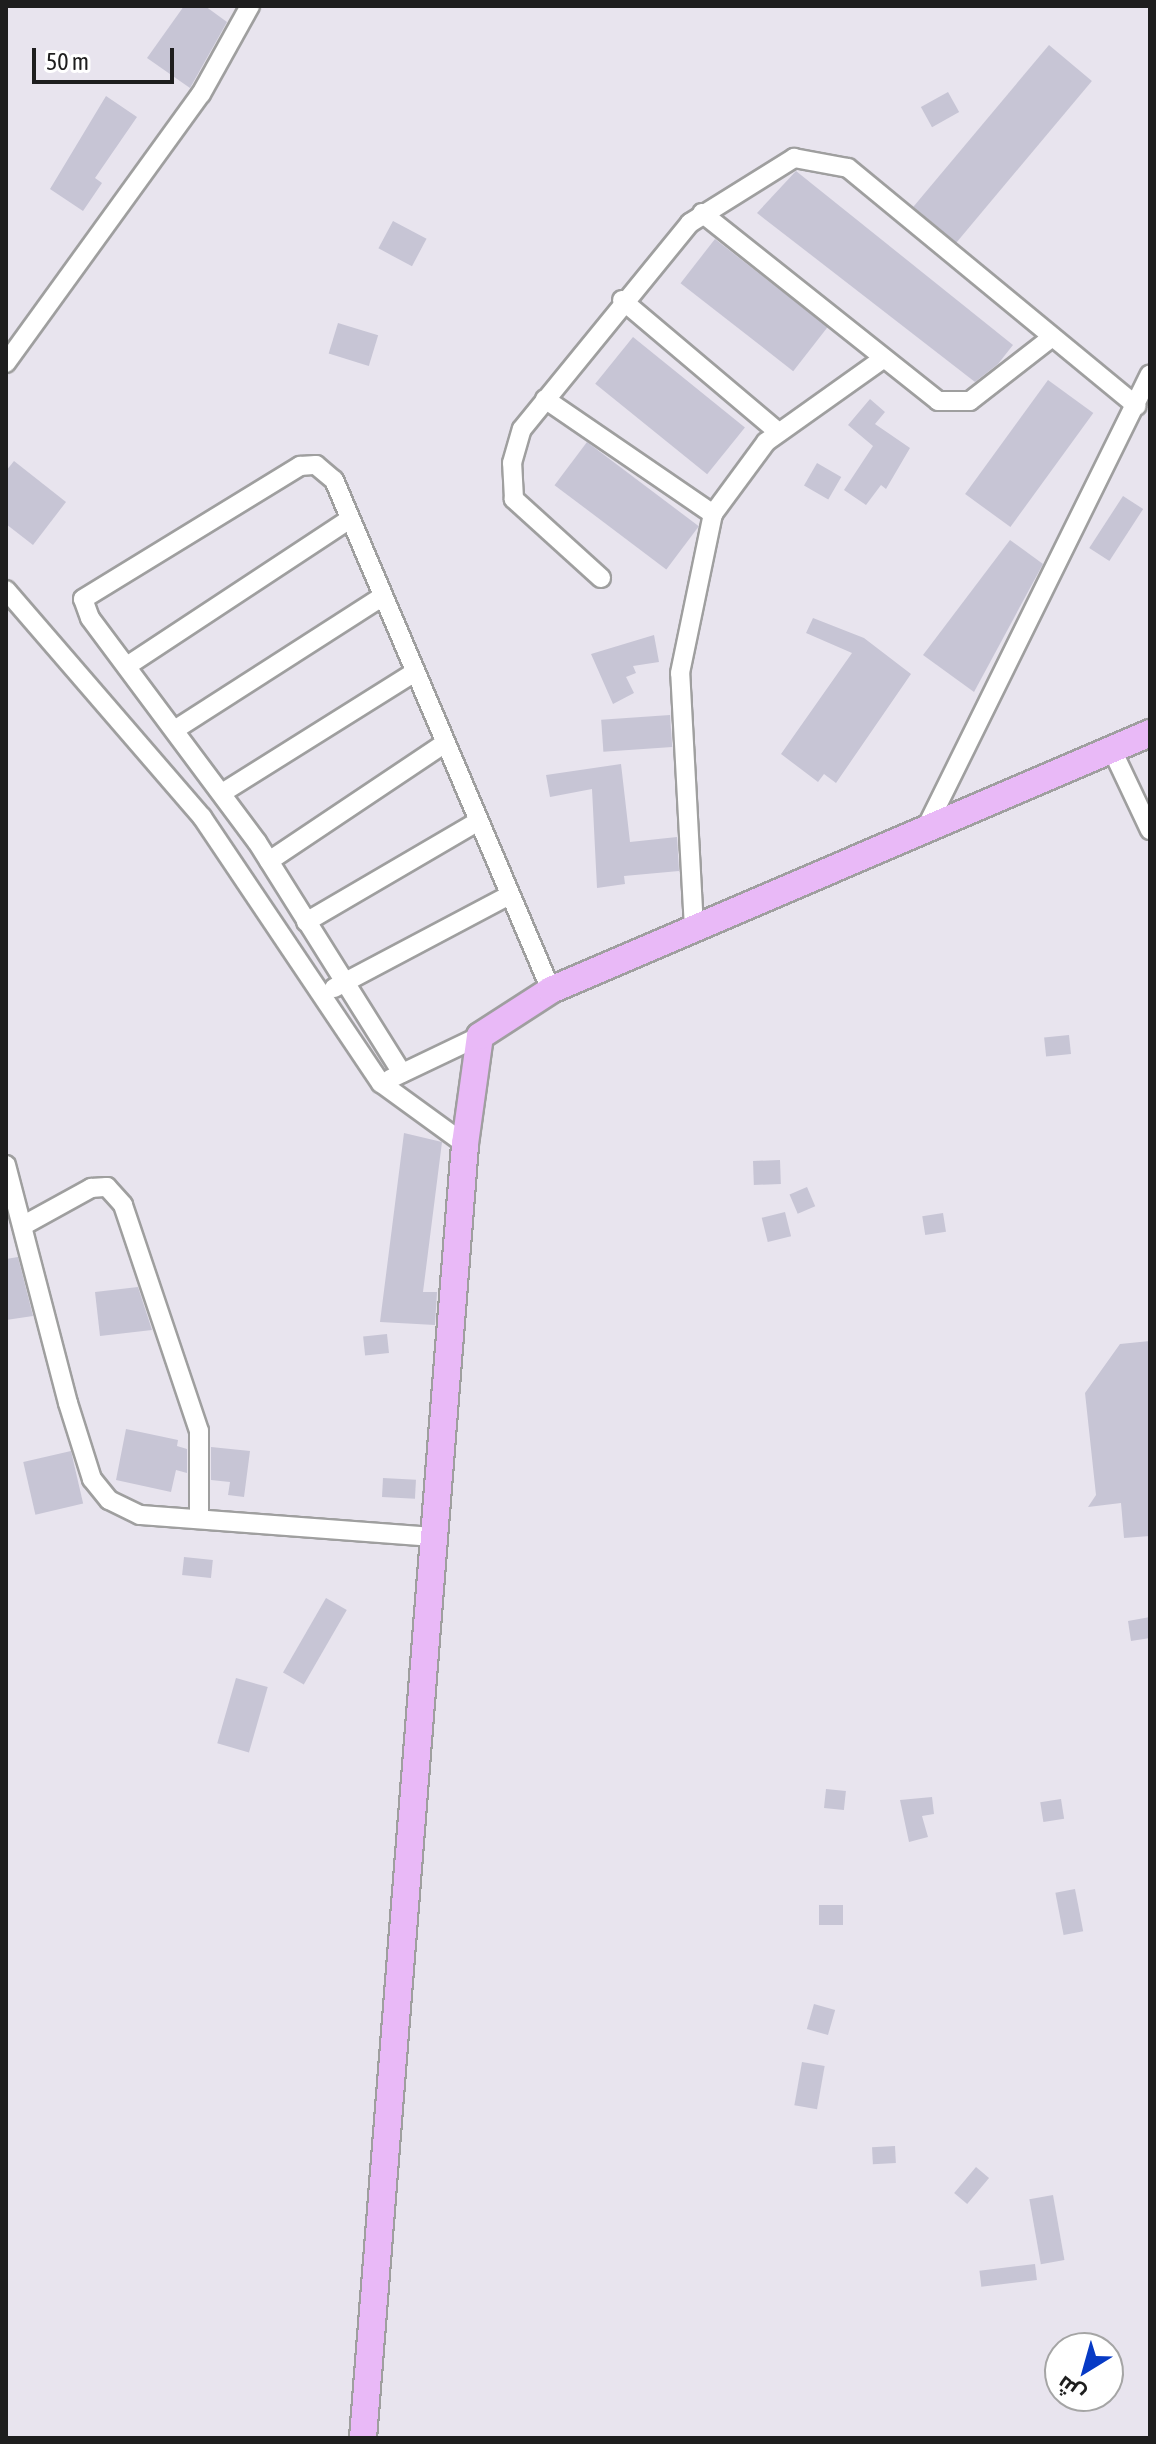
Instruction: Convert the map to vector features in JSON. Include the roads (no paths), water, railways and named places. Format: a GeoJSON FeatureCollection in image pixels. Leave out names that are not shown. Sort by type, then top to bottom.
{"type":"FeatureCollection","features":[{"type":"Feature","properties":{"kind":"street"},"geometry":{"type":"LineString","coordinates":[[6,363],[201,94],[250,6]]}},
{"type":"Feature","properties":{"kind":"street"},"geometry":{"type":"LineString","coordinates":[[601,578],[514,499],[512,463],[522,429],[622,300],[702,213],[794,158],[848,168],[1137,406]]}},
{"type":"Feature","properties":{"kind":"street"},"geometry":{"type":"LineString","coordinates":[[702,213],[883,359],[953,405],[970,401],[1051,338]]}},
{"type":"Feature","properties":{"kind":"street"},"geometry":{"type":"LineString","coordinates":[[622,300],[778,432]]}},
{"type":"Feature","properties":{"kind":"street"},"geometry":{"type":"LineString","coordinates":[[694,928],[680,673],[713,514],[778,432],[883,359]]}},
{"type":"Feature","properties":{"kind":"street"},"geometry":{"type":"LineString","coordinates":[[924,833],[1137,406],[1150,374]]}},
{"type":"Feature","properties":{"kind":"street"},"geometry":{"type":"LineString","coordinates":[[545,399],[713,514]]}},
{"type":"Feature","properties":{"kind":"street"},"geometry":{"type":"LineString","coordinates":[[402,1073],[269,861],[176,729],[90,618],[83,599],[96,586],[300,466],[316,465],[334,480],[551,990]]}},
{"type":"Feature","properties":{"kind":"street"},"geometry":{"type":"LineString","coordinates":[[127,666],[350,519]]}},
{"type":"Feature","properties":{"kind":"street"},"geometry":{"type":"LineString","coordinates":[[6,590],[202,817],[381,1083],[465,1144]]}},
{"type":"Feature","properties":{"kind":"street"},"geometry":{"type":"LineString","coordinates":[[176,729],[383,596]]}},
{"type":"Feature","properties":{"kind":"street"},"geometry":{"type":"LineString","coordinates":[[222,793],[415,672]]}},
{"type":"Feature","properties":{"kind":"street"},"geometry":{"type":"LineString","coordinates":[[381,1083],[480,1036],[551,990],[1114,754],[1150,733]]}},
{"type":"Feature","properties":{"kind":"street"},"geometry":{"type":"LineString","coordinates":[[269,861],[445,743]]}},
{"type":"Feature","properties":{"kind":"street"},"geometry":{"type":"LineString","coordinates":[[1114,754],[1150,830]]}},
{"type":"Feature","properties":{"kind":"street"},"geometry":{"type":"LineString","coordinates":[[306,922],[479,821]]}},
{"type":"Feature","properties":{"kind":"street"},"geometry":{"type":"LineString","coordinates":[[320,992],[345,985],[510,895]]}},
{"type":"Feature","properties":{"kind":"street"},"geometry":{"type":"LineString","coordinates":[[363,2438],[465,1144],[480,1036]]}},
{"type":"Feature","properties":{"kind":"street"},"geometry":{"type":"LineString","coordinates":[[6,1165],[92,1479],[109,1500],[140,1515],[434,1537]]}},
{"type":"Feature","properties":{"kind":"street"},"geometry":{"type":"LineString","coordinates":[[24,1225],[91,1188],[107,1187],[123,1205],[199,1431],[199,1519]]}}]}
